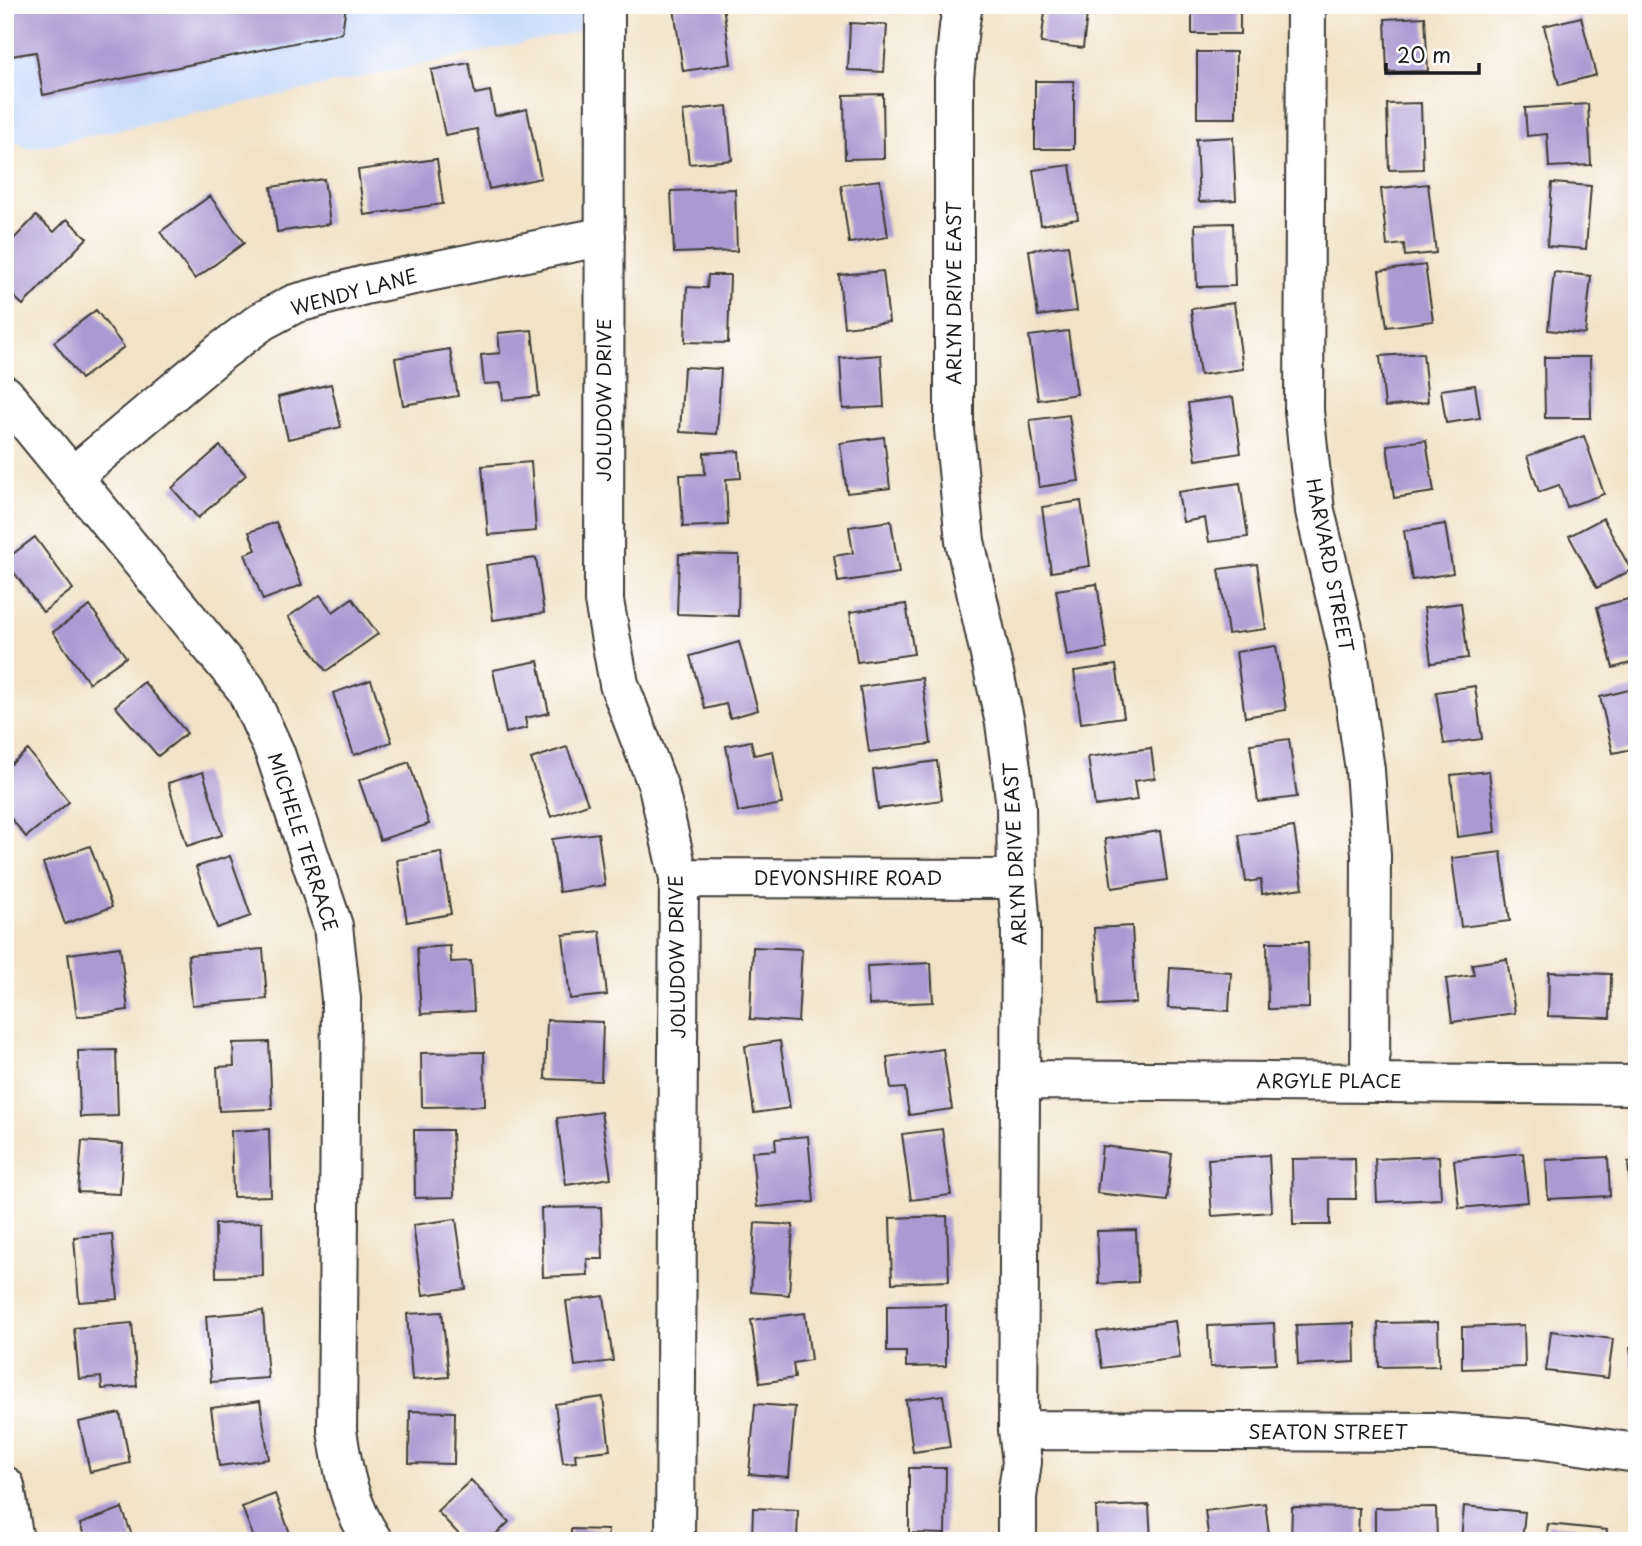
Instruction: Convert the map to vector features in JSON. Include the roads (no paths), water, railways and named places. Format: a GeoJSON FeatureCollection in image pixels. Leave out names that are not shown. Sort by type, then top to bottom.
{"type":"FeatureCollection","features":[{"type":"Feature","properties":{"kind":"street","name":"JOLUDOW DRIVE"},"geometry":{"type":"LineString","coordinates":[[605,5],[604,601],[619,684],[658,786],[679,878],[675,1541]]}},
{"type":"Feature","properties":{"kind":"street","name":"ARLYN DRIVE EAST"},"geometry":{"type":"LineString","coordinates":[[963,5],[954,78],[954,429],[965,541],[1005,723],[1016,806],[1021,927],[1018,1430],[1022,1462],[1017,1497],[1017,1541]]}},
{"type":"Feature","properties":{"kind":"street","name":"HARVARD STREET"},"geometry":{"type":"LineString","coordinates":[[1306,5],[1304,411],[1315,511],[1347,645],[1365,771],[1371,855],[1370,1082]]}},
{"type":"Feature","properties":{"kind":"street","name":"WENDY LANE"},"geometry":{"type":"LineString","coordinates":[[73,476],[222,351],[262,321],[294,304],[365,285],[605,236]]}},
{"type":"Feature","properties":{"kind":"street","name":"MICHELE TERRACE"},"geometry":{"type":"LineString","coordinates":[[5,396],[246,689],[275,753],[333,926],[341,999],[337,1430],[343,1474],[359,1520],[373,1541]]}},
{"type":"Feature","properties":{"kind":"street","name":"DEVONSHIRE ROAD"},"geometry":{"type":"LineString","coordinates":[[679,878],[1017,879]]}},
{"type":"Feature","properties":{"kind":"street","name":"ARGYLE PLACE"},"geometry":{"type":"LineString","coordinates":[[1021,1080],[1637,1085]]}},
{"type":"Feature","properties":{"kind":"street","name":"SEATON STREET"},"geometry":{"type":"LineString","coordinates":[[1018,1430],[1433,1433],[1536,1439],[1637,1452]]}},
{"type":"Feature","properties":{"kind":"street"},"geometry":{"type":"LineString","coordinates":[[5,1486],[14,1541]]}}]}
